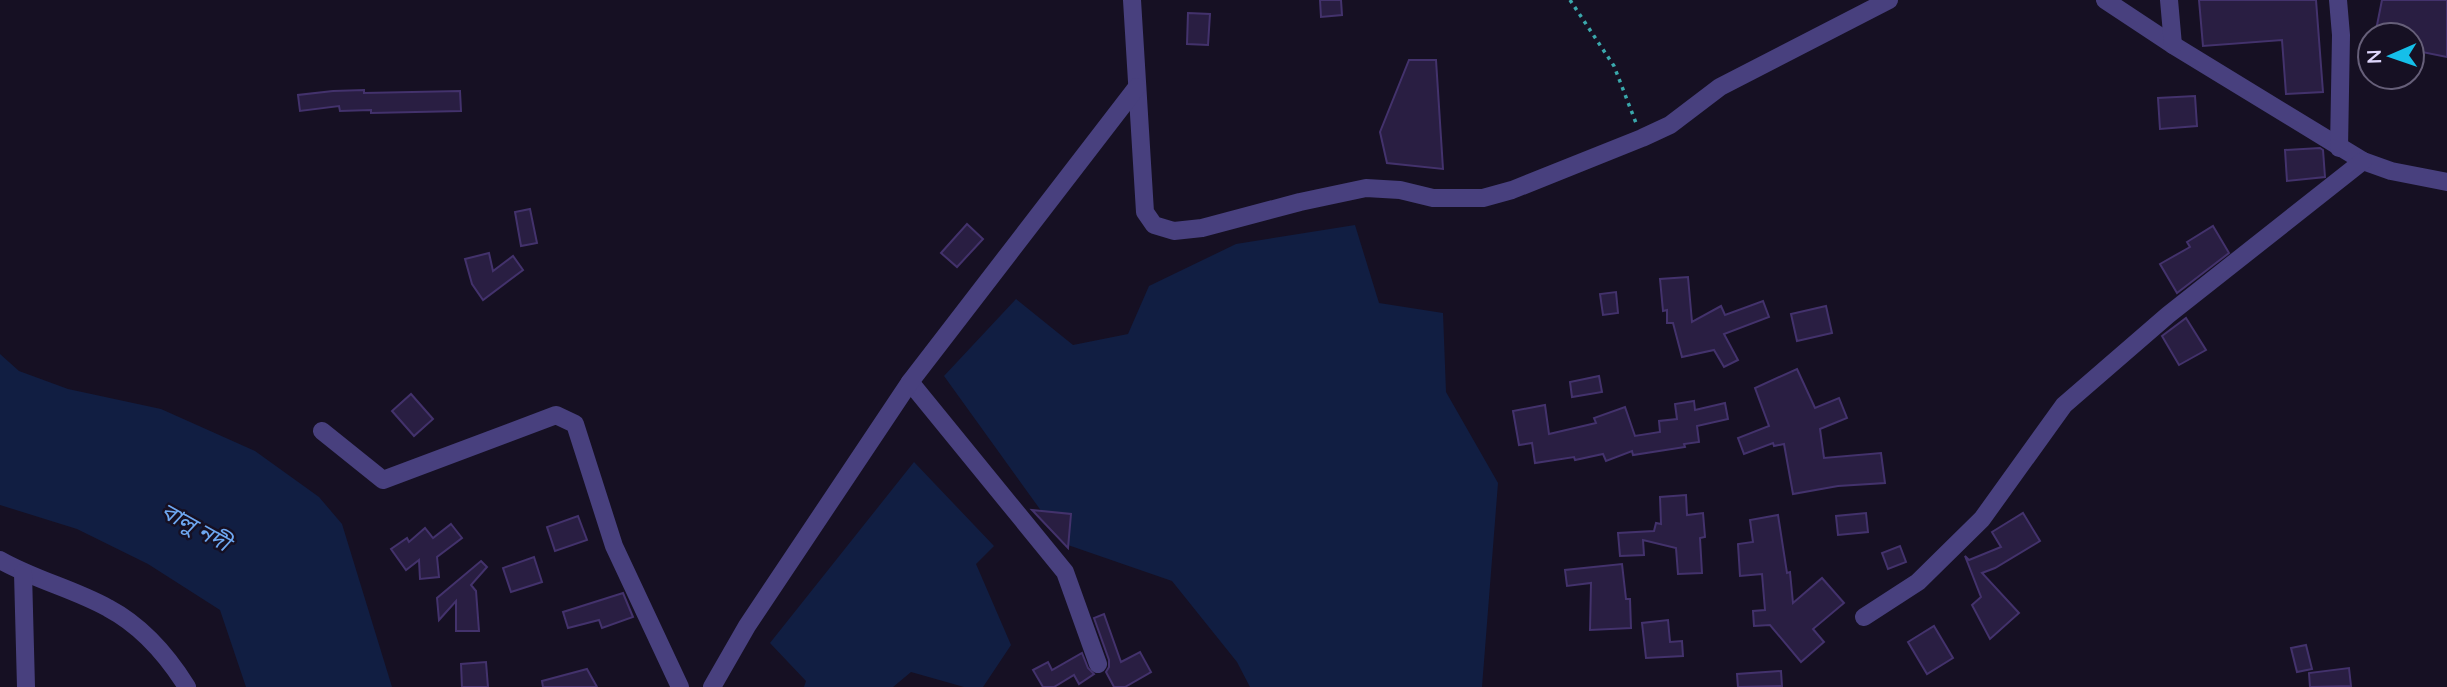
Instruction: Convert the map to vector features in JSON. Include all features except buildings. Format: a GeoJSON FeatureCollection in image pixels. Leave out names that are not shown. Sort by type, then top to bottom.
{"type":"FeatureCollection","features":[{"type":"Feature","properties":{"kind":"street"},"geometry":{"type":"LineString","coordinates":[[1132,0],[1145,212],[1154,225],[1174,231],[1202,228],[1366,188],[1400,190],[1433,198],[1483,198],[1512,190],[1642,138],[1679,118],[1720,87],[1889,0]]}},
{"type":"Feature","properties":{"kind":"street"},"geometry":{"type":"LineString","coordinates":[[2105,0],[2173,45],[2363,161],[2391,171],[2447,182]]}},
{"type":"Feature","properties":{"kind":"street"},"geometry":{"type":"LineString","coordinates":[[2169,0],[2173,45]]}},
{"type":"Feature","properties":{"kind":"street"},"geometry":{"type":"LineString","coordinates":[[2338,0],[2341,35],[2339,148]]}},
{"type":"Feature","properties":{"kind":"street"},"geometry":{"type":"LineString","coordinates":[[712,687],[747,626],[910,382],[1137,87]]}},
{"type":"Feature","properties":{"kind":"street"},"geometry":{"type":"LineString","coordinates":[[1864,617],[1918,582],[1982,519],[2064,405],[2168,315],[2363,161]]}},
{"type":"Feature","properties":{"kind":"street"},"geometry":{"type":"LineString","coordinates":[[910,382],[1065,572],[1098,664]]}},
{"type":"Feature","properties":{"kind":"street"},"geometry":{"type":"LineString","coordinates":[[322,431],[383,480],[556,415],[575,424],[614,546],[680,687]]}},
{"type":"Feature","properties":{"kind":"street"},"geometry":{"type":"LineString","coordinates":[[0,560],[23,573],[109,608],[158,644],[187,687]]}},
{"type":"Feature","properties":{"kind":"street"},"geometry":{"type":"LineString","coordinates":[[23,573],[26,687]]}},
{"type":"Feature","properties":{"kind":"path"},"geometry":{"type":"LineString","coordinates":[[1570,0],[1614,65],[1642,138]]}},
{"type":"Feature","properties":{"kind":"water"},"geometry":{"type":"Polygon","coordinates":[[[1355,225],[1379,303],[1443,313],[1446,392],[1498,483],[1482,687],[1250,687],[1237,662],[1172,581],[1065,544],[944,376],[1016,299],[1073,345],[1128,334],[1149,286],[1236,244],[1355,225]]]}},
{"type":"Feature","properties":{"kind":"water","name":"বালু নদী"},"geometry":{"type":"Polygon","coordinates":[[[0,354],[19,371],[68,389],[161,409],[255,451],[319,497],[342,524],[392,687],[246,687],[220,610],[148,564],[77,529],[0,505],[0,354]]]}},
{"type":"Feature","properties":{"kind":"water"},"geometry":{"type":"Polygon","coordinates":[[[914,462],[994,546],[976,564],[1011,645],[983,687],[964,687],[911,672],[893,687],[804,687],[806,681],[770,643],[914,462]]]}}]}
